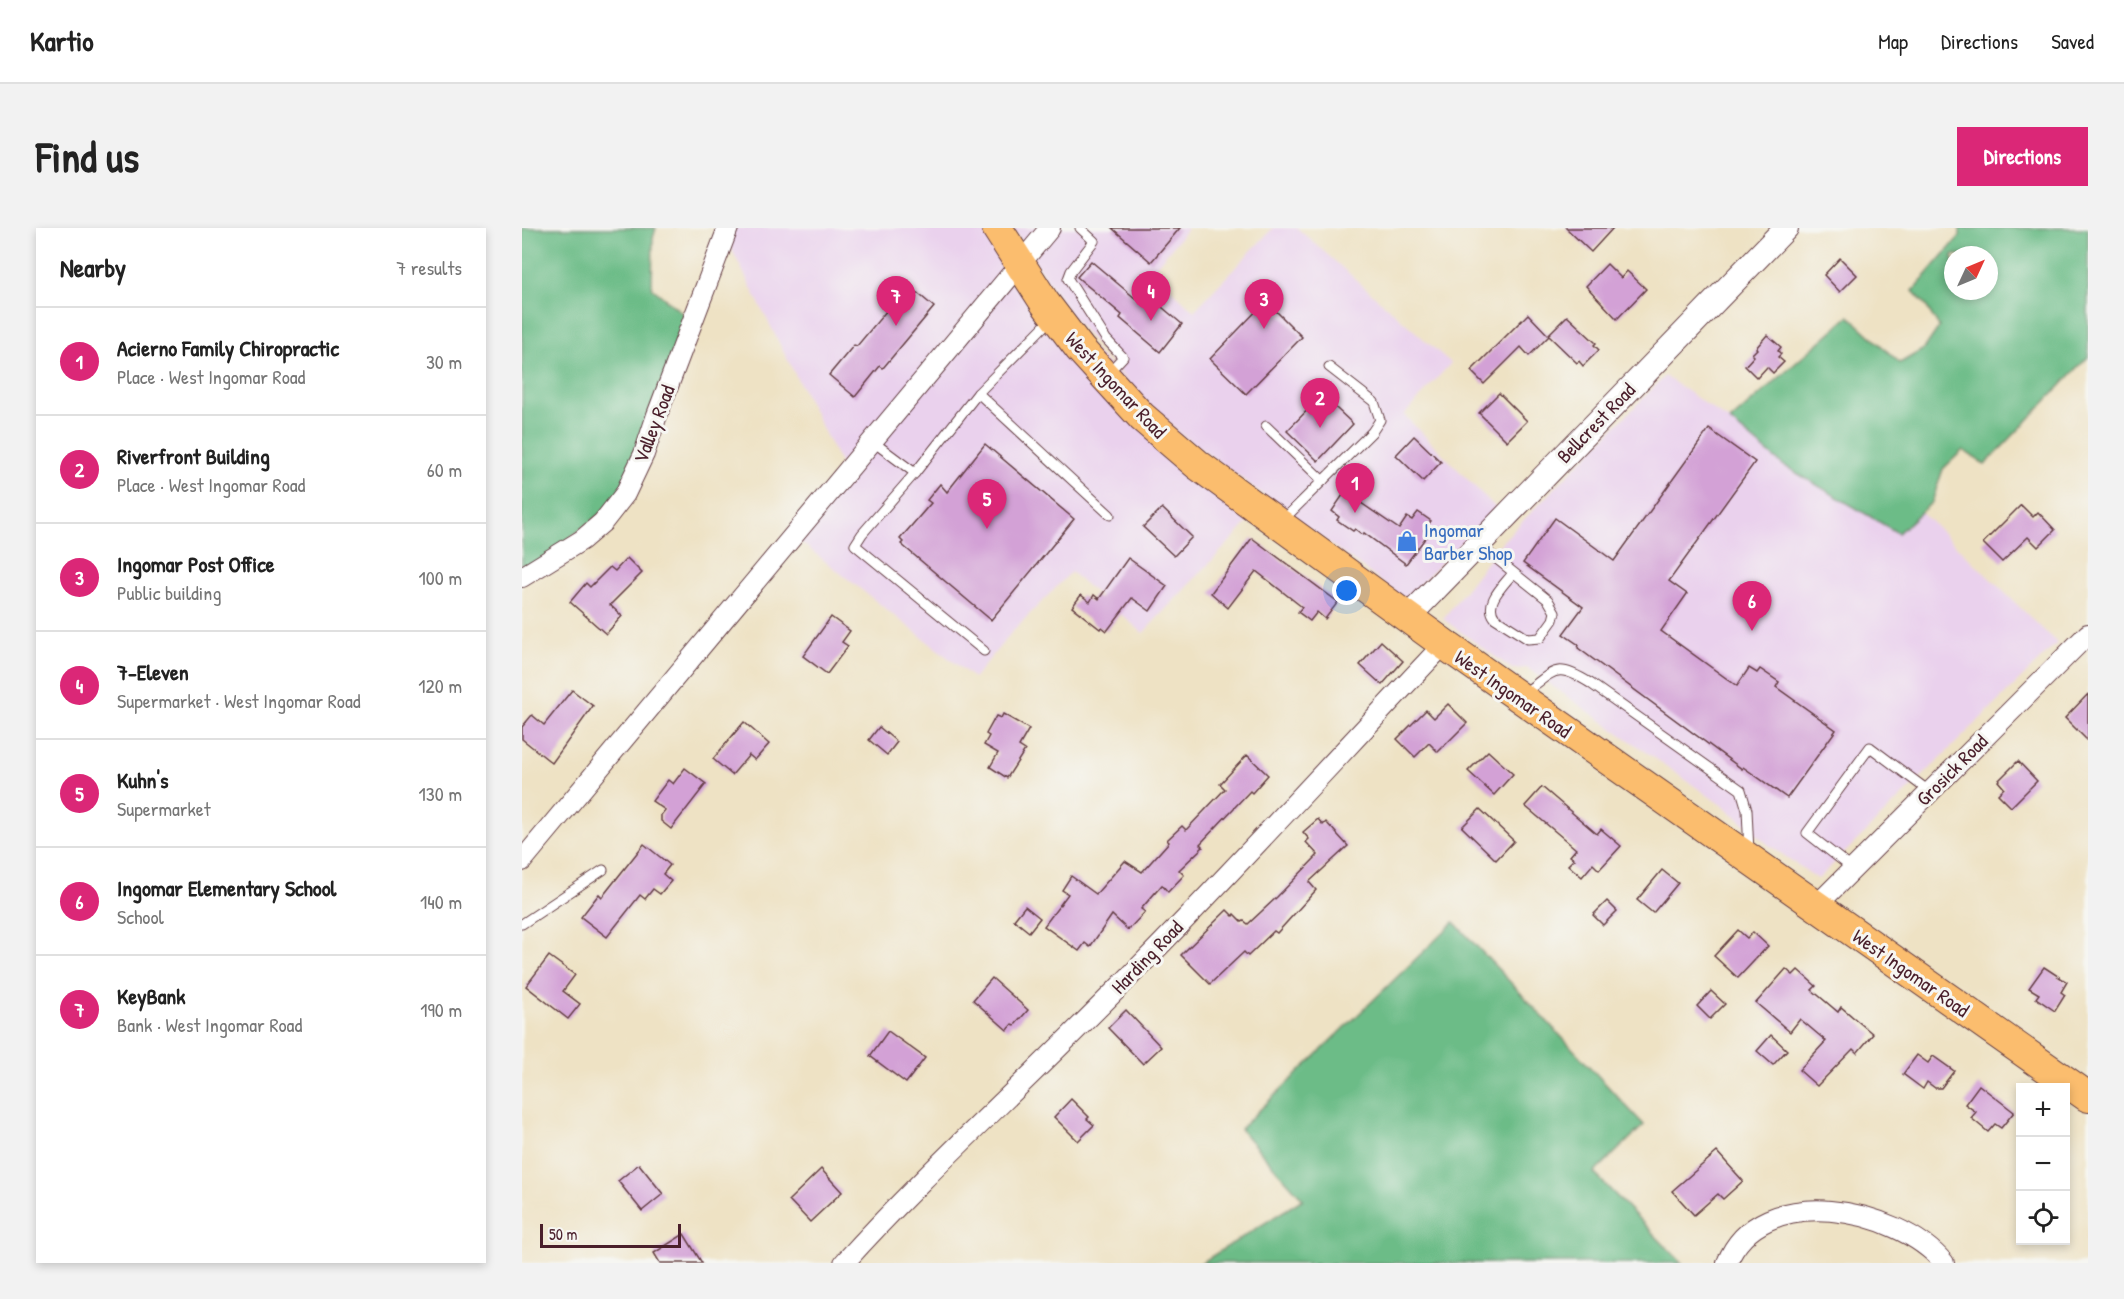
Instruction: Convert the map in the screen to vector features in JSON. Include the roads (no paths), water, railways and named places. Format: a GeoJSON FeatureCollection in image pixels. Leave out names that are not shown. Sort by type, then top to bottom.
{"type":"FeatureCollection","features":[{"type":"Feature","properties":{"kind":"main road","name":"West Ingomar Road"},"geometry":{"type":"LineString","coordinates":[[997,228],[1019,264],[1071,319],[1104,377],[1137,412],[1175,446],[1407,618],[2088,1097]]}},
{"type":"Feature","properties":{"kind":"street","name":"Valley Road"},"geometry":{"type":"LineString","coordinates":[[522,578],[582,540],[603,522],[625,494],[644,454],[728,228]]}},
{"type":"Feature","properties":{"kind":"street"},"geometry":{"type":"LineString","coordinates":[[522,861],[1050,228]]}},
{"type":"Feature","properties":{"kind":"street","name":"Bellcrest Road"},"geometry":{"type":"LineString","coordinates":[[1407,618],[1786,228]]}},
{"type":"Feature","properties":{"kind":"street","name":"Grosick Road"},"geometry":{"type":"LineString","coordinates":[[1816,906],[2088,634]]}},
{"type":"Feature","properties":{"kind":"street","name":"Harding Road"},"geometry":{"type":"LineString","coordinates":[[844,1263],[903,1199],[1075,1032],[1444,644]]}},
{"type":"Feature","properties":{"kind":"street"},"geometry":{"type":"LineString","coordinates":[[1727,1263],[1738,1242],[1768,1219],[1818,1211],[1849,1213],[1878,1221],[1912,1238],[1944,1263]]}},
{"type":"Feature","properties":{"kind":"lane"},"geometry":{"type":"LineString","coordinates":[[984,651],[855,545],[978,393],[1071,319],[1068,279],[1071,271],[1094,241],[1080,228]]}},
{"type":"Feature","properties":{"kind":"lane"},"geometry":{"type":"LineString","coordinates":[[1279,524],[1372,432],[1380,420],[1374,402],[1329,367]]}},
{"type":"Feature","properties":{"kind":"lane"},"geometry":{"type":"LineString","coordinates":[[978,393],[1110,515]]}},
{"type":"Feature","properties":{"kind":"lane"},"geometry":{"type":"LineString","coordinates":[[1266,426],[1323,481]]}},
{"type":"Feature","properties":{"kind":"lane"},"geometry":{"type":"LineString","coordinates":[[872,441],[915,473]]}},
{"type":"Feature","properties":{"kind":"lane"},"geometry":{"type":"LineString","coordinates":[[1479,544],[1548,600],[1555,612],[1553,620],[1540,638],[1528,639],[1491,613],[1491,603],[1513,573]]}},
{"type":"Feature","properties":{"kind":"lane"},"geometry":{"type":"LineString","coordinates":[[1518,697],[1555,671],[1563,669],[1590,683],[1741,790],[1747,810],[1750,860]]}},
{"type":"Feature","properties":{"kind":"lane"},"geometry":{"type":"LineString","coordinates":[[1853,869],[1807,833],[1870,747],[1930,792]]}},
{"type":"Feature","properties":{"kind":"lane"},"geometry":{"type":"LineString","coordinates":[[522,924],[603,870]]}},
{"type":"Feature","properties":{"kind":"place","name":"7-Eleven"},"geometry":{"type":"Point","coordinates":[1151,321]}},
{"type":"Feature","properties":{"kind":"place","name":"KeyBank"},"geometry":{"type":"Point","coordinates":[896,326]}},
{"type":"Feature","properties":{"kind":"place","name":"Ingomar Post Office"},"geometry":{"type":"Point","coordinates":[1264,329]}},
{"type":"Feature","properties":{"kind":"place","name":"Riverfront Building"},"geometry":{"type":"Point","coordinates":[1320,428]}},
{"type":"Feature","properties":{"kind":"place","name":"Acierno Family Chiropractic"},"geometry":{"type":"Point","coordinates":[1355,513]}},
{"type":"Feature","properties":{"kind":"place","name":"Kuhn's"},"geometry":{"type":"Point","coordinates":[987,529]}},
{"type":"Feature","properties":{"kind":"place","name":"Ingomar Barber Shop"},"geometry":{"type":"Point","coordinates":[1407,541]}},
{"type":"Feature","properties":{"kind":"place","name":"Ingomar Elementary School"},"geometry":{"type":"Point","coordinates":[1752,631]}}]}
